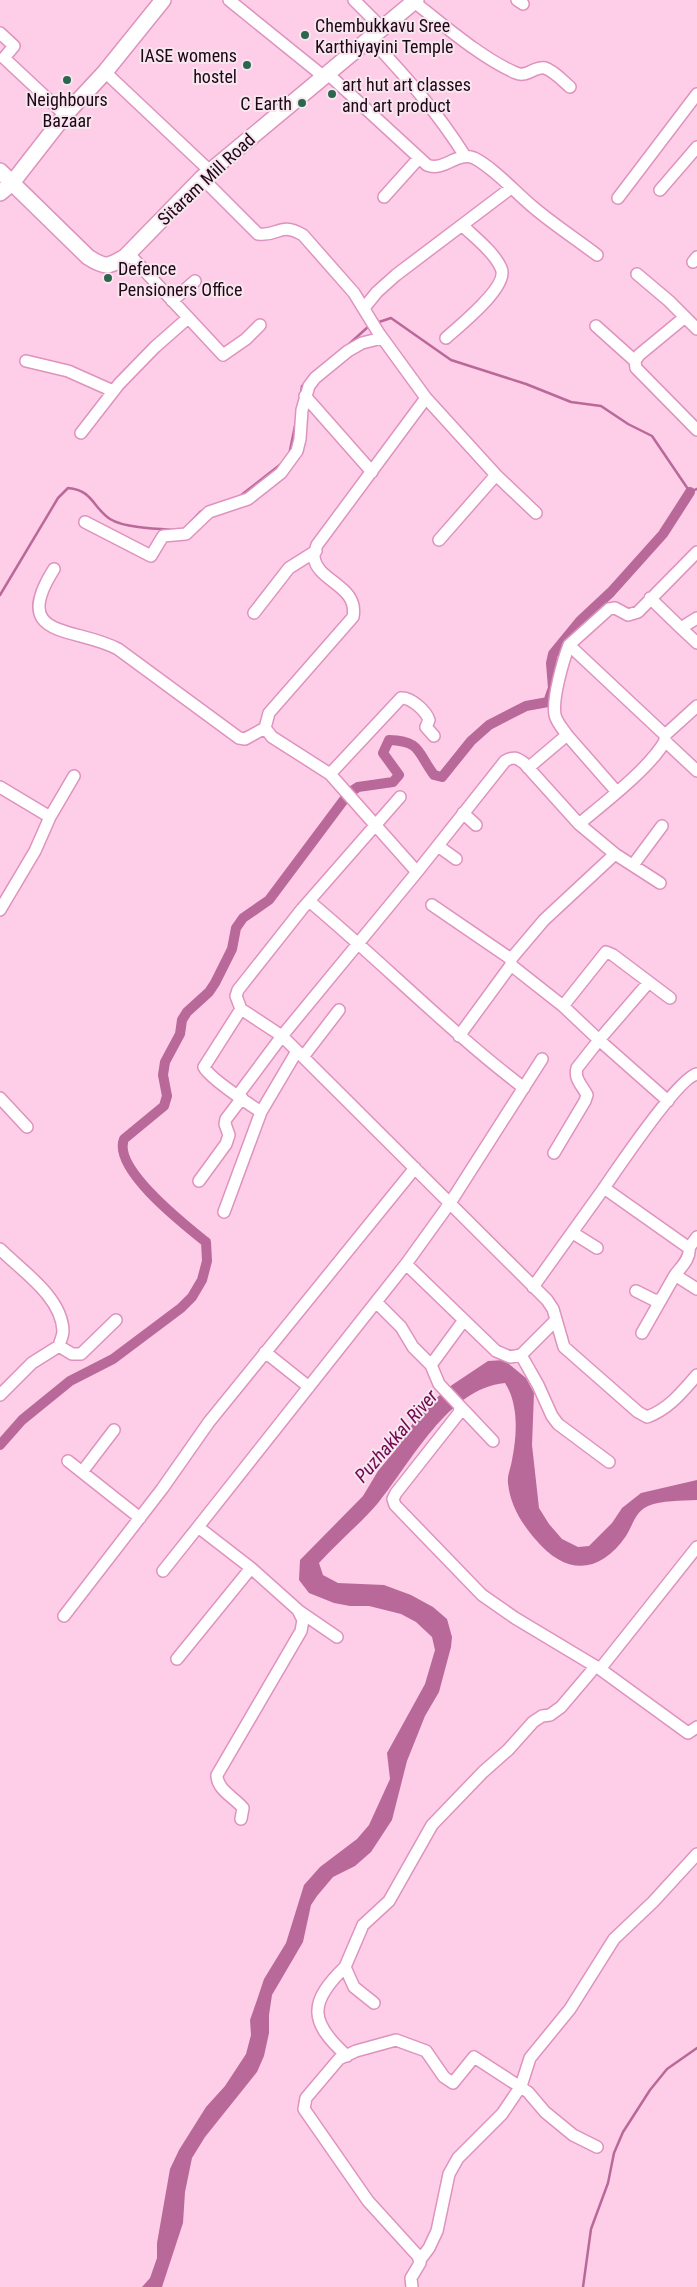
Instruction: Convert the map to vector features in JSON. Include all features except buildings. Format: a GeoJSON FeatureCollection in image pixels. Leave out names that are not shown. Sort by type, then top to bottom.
{"type":"FeatureCollection","features":[{"type":"Feature","properties":{"kind":"main road"},"geometry":{"type":"LineString","coordinates":[[0,193],[12,183],[65,115],[104,72],[163,0]]}},
{"type":"Feature","properties":{"kind":"main road","name":"Sitaram Mill Road"},"geometry":{"type":"LineString","coordinates":[[0,170],[88,257],[100,265],[111,266],[129,254],[206,175],[381,27],[415,1]]}},
{"type":"Feature","properties":{"kind":"street"},"geometry":{"type":"LineString","coordinates":[[229,0],[325,74],[419,158],[433,168],[440,167],[465,156],[474,158],[534,208],[597,255]]}},
{"type":"Feature","properties":{"kind":"street"},"geometry":{"type":"LineString","coordinates":[[354,0],[381,27]]}},
{"type":"Feature","properties":{"kind":"street"},"geometry":{"type":"LineString","coordinates":[[415,1],[468,44],[514,72],[526,74],[544,68],[551,71],[570,87]]}},
{"type":"Feature","properties":{"kind":"street"},"geometry":{"type":"LineString","coordinates":[[0,33],[14,46],[4,58],[65,115]]}},
{"type":"Feature","properties":{"kind":"street"},"geometry":{"type":"LineString","coordinates":[[369,37],[418,90],[442,120],[465,156]]}},
{"type":"Feature","properties":{"kind":"street"},"geometry":{"type":"LineString","coordinates":[[104,72],[206,175],[258,234],[265,235],[284,228],[292,229],[302,235],[354,293],[380,335],[426,398],[496,475],[536,513]]}},
{"type":"Feature","properties":{"kind":"street"},"geometry":{"type":"LineString","coordinates":[[618,198],[697,94]]}},
{"type":"Feature","properties":{"kind":"street"},"geometry":{"type":"LineString","coordinates":[[660,190],[697,147]]}},
{"type":"Feature","properties":{"kind":"street"},"geometry":{"type":"LineString","coordinates":[[384,197],[419,158]]}},
{"type":"Feature","properties":{"kind":"street"},"geometry":{"type":"LineString","coordinates":[[367,313],[376,292],[511,188]]}},
{"type":"Feature","properties":{"kind":"street"},"geometry":{"type":"LineString","coordinates":[[446,338],[485,301],[500,284],[503,275],[495,259],[462,225]]}},
{"type":"Feature","properties":{"kind":"street"},"geometry":{"type":"LineString","coordinates":[[129,254],[223,355],[246,339],[260,325]]}},
{"type":"Feature","properties":{"kind":"street"},"geometry":{"type":"LineString","coordinates":[[637,274],[697,329]]}},
{"type":"Feature","properties":{"kind":"street"},"geometry":{"type":"LineString","coordinates":[[172,301],[196,281]]}},
{"type":"Feature","properties":{"kind":"street"},"geometry":{"type":"LineString","coordinates":[[635,361],[685,317]]}},
{"type":"Feature","properties":{"kind":"street"},"geometry":{"type":"LineString","coordinates":[[81,432],[113,392],[155,347],[188,318]]}},
{"type":"Feature","properties":{"kind":"street"},"geometry":{"type":"LineString","coordinates":[[596,326],[635,361],[636,368],[697,430]]}},
{"type":"Feature","properties":{"kind":"street"},"geometry":{"type":"LineString","coordinates":[[85,522],[148,556],[152,555],[163,536],[186,534],[209,512],[248,499],[281,473],[297,451],[305,396],[315,378],[348,351],[380,335]]}},
{"type":"Feature","properties":{"kind":"street"},"geometry":{"type":"LineString","coordinates":[[26,361],[68,371],[113,392]]}},
{"type":"Feature","properties":{"kind":"street"},"geometry":{"type":"LineString","coordinates":[[305,396],[372,472]]}},
{"type":"Feature","properties":{"kind":"street"},"geometry":{"type":"LineString","coordinates":[[417,872],[330,774],[272,737],[265,728],[269,713],[353,616],[355,606],[349,596],[320,569],[314,557],[317,545],[426,398]]}},
{"type":"Feature","properties":{"kind":"street"},"geometry":{"type":"LineString","coordinates":[[439,540],[496,475]]}},
{"type":"Feature","properties":{"kind":"street"},"geometry":{"type":"LineString","coordinates":[[254,613],[288,568],[316,551]]}},
{"type":"Feature","properties":{"kind":"street"},"geometry":{"type":"LineString","coordinates":[[616,791],[557,721],[554,707],[560,674],[569,645],[609,609],[615,608],[632,615],[697,552]]}},
{"type":"Feature","properties":{"kind":"street"},"geometry":{"type":"LineString","coordinates":[[54,569],[43,585],[38,599],[39,613],[45,623],[63,631],[104,642],[118,649],[239,738],[245,739],[265,728]]}},
{"type":"Feature","properties":{"kind":"street"},"geometry":{"type":"LineString","coordinates":[[650,598],[697,643]]}},
{"type":"Feature","properties":{"kind":"street"},"geometry":{"type":"LineString","coordinates":[[682,628],[697,618]]}},
{"type":"Feature","properties":{"kind":"street"},"geometry":{"type":"LineString","coordinates":[[569,645],[697,771]]}},
{"type":"Feature","properties":{"kind":"street"},"geometry":{"type":"LineString","coordinates":[[330,774],[401,698],[408,699],[426,714],[429,720],[426,727],[434,736]]}},
{"type":"Feature","properties":{"kind":"street"},"geometry":{"type":"LineString","coordinates":[[579,824],[661,747],[665,738],[697,706]]}},
{"type":"Feature","properties":{"kind":"street"},"geometry":{"type":"LineString","coordinates":[[528,768],[567,735]]}},
{"type":"Feature","properties":{"kind":"street"},"geometry":{"type":"LineString","coordinates":[[199,1180],[226,1144],[228,1135],[225,1124],[226,1119],[282,1036],[417,872],[505,761],[512,757],[517,758],[579,824],[615,854],[660,883]]}},
{"type":"Feature","properties":{"kind":"street"},"geometry":{"type":"LineString","coordinates":[[0,910],[35,851],[50,818],[74,776]]}},
{"type":"Feature","properties":{"kind":"street"},"geometry":{"type":"LineString","coordinates":[[0,787],[50,818]]}},
{"type":"Feature","properties":{"kind":"street"},"geometry":{"type":"LineString","coordinates":[[400,797],[309,901],[238,990],[236,996],[241,1009],[282,1036],[533,1287],[554,1309],[555,1321],[564,1346],[638,1412],[647,1417],[660,1413],[674,1401],[697,1375]]}},
{"type":"Feature","properties":{"kind":"street"},"geometry":{"type":"LineString","coordinates":[[463,813],[476,824]]}},
{"type":"Feature","properties":{"kind":"street"},"geometry":{"type":"LineString","coordinates":[[633,865],[662,826]]}},
{"type":"Feature","properties":{"kind":"street"},"geometry":{"type":"LineString","coordinates":[[438,846],[456,859]]}},
{"type":"Feature","properties":{"kind":"street"},"geometry":{"type":"LineString","coordinates":[[459,1036],[511,962],[544,920],[615,854]]}},
{"type":"Feature","properties":{"kind":"street"},"geometry":{"type":"LineString","coordinates":[[309,901],[358,942],[459,1036],[524,1088]]}},
{"type":"Feature","properties":{"kind":"street"},"geometry":{"type":"LineString","coordinates":[[432,905],[511,962],[563,1006],[668,1101]]}},
{"type":"Feature","properties":{"kind":"street"},"geometry":{"type":"LineString","coordinates":[[563,1006],[606,952],[613,954],[670,998]]}},
{"type":"Feature","properties":{"kind":"street"},"geometry":{"type":"LineString","coordinates":[[554,1153],[585,1101],[587,1094],[578,1082],[575,1074],[577,1068],[649,982]]}},
{"type":"Feature","properties":{"kind":"street"},"geometry":{"type":"LineString","coordinates":[[241,1009],[204,1067],[207,1072],[261,1112]]}},
{"type":"Feature","properties":{"kind":"street"},"geometry":{"type":"LineString","coordinates":[[224,1212],[261,1112],[300,1054],[339,1010]]}},
{"type":"Feature","properties":{"kind":"street"},"geometry":{"type":"LineString","coordinates":[[163,1571],[406,1264],[450,1203],[542,1059]]}},
{"type":"Feature","properties":{"kind":"street"},"geometry":{"type":"LineString","coordinates":[[533,1287],[573,1233],[634,1144],[690,1076],[697,1074]]}},
{"type":"Feature","properties":{"kind":"street"},"geometry":{"type":"LineString","coordinates":[[0,1098],[28,1127]]}},
{"type":"Feature","properties":{"kind":"street"},"geometry":{"type":"LineString","coordinates":[[64,1616],[140,1518],[209,1422],[415,1168]]}},
{"type":"Feature","properties":{"kind":"street"},"geometry":{"type":"LineString","coordinates":[[604,1188],[689,1248]]}},
{"type":"Feature","properties":{"kind":"street"},"geometry":{"type":"LineString","coordinates":[[573,1233],[597,1248]]}},
{"type":"Feature","properties":{"kind":"street"},"geometry":{"type":"LineString","coordinates":[[642,1333],[675,1275],[686,1261],[690,1252],[689,1248],[697,1237]]}},
{"type":"Feature","properties":{"kind":"street"},"geometry":{"type":"LineString","coordinates":[[0,1249],[47,1294],[60,1317],[63,1332],[59,1346],[32,1363],[0,1395]]}},
{"type":"Feature","properties":{"kind":"street"},"geometry":{"type":"LineString","coordinates":[[686,1261],[697,1266]]}},
{"type":"Feature","properties":{"kind":"street"},"geometry":{"type":"LineString","coordinates":[[406,1264],[496,1352],[510,1357],[521,1355],[555,1321]]}},
{"type":"Feature","properties":{"kind":"street"},"geometry":{"type":"LineString","coordinates":[[675,1275],[697,1289]]}},
{"type":"Feature","properties":{"kind":"street"},"geometry":{"type":"LineString","coordinates":[[636,1291],[654,1300],[661,1300]]}},
{"type":"Feature","properties":{"kind":"street"},"geometry":{"type":"LineString","coordinates":[[376,1302],[401,1327],[413,1347],[431,1364],[439,1384],[492,1441]]}},
{"type":"Feature","properties":{"kind":"street"},"geometry":{"type":"LineString","coordinates":[[59,1346],[72,1354],[81,1354],[116,1320]]}},
{"type":"Feature","properties":{"kind":"street"},"geometry":{"type":"LineString","coordinates":[[431,1364],[464,1320]]}},
{"type":"Feature","properties":{"kind":"street"},"geometry":{"type":"LineString","coordinates":[[265,1352],[309,1387]]}},
{"type":"Feature","properties":{"kind":"street"},"geometry":{"type":"LineString","coordinates":[[521,1355],[538,1384],[552,1416],[558,1424],[609,1462]]}},
{"type":"Feature","properties":{"kind":"street"},"geometry":{"type":"LineString","coordinates":[[460,1406],[459,1413],[396,1493],[393,1499],[394,1505],[482,1595],[515,1618],[597,1668],[688,1733],[697,1727]]}},
{"type":"Feature","properties":{"kind":"street"},"geometry":{"type":"LineString","coordinates":[[82,1472],[114,1430]]}},
{"type":"Feature","properties":{"kind":"street"},"geometry":{"type":"LineString","coordinates":[[68,1461],[140,1518]]}},
{"type":"Feature","properties":{"kind":"street"},"geometry":{"type":"LineString","coordinates":[[198,1527],[251,1568],[298,1610],[337,1637]]}},
{"type":"Feature","properties":{"kind":"street"},"geometry":{"type":"LineString","coordinates":[[347,2056],[324,2032],[318,2017],[318,2002],[329,1983],[345,1967],[363,1925],[389,1901],[432,1825],[483,1772],[508,1750],[533,1722],[542,1716],[550,1715],[561,1707],[597,1668],[697,1547]]}},
{"type":"Feature","properties":{"kind":"street"},"geometry":{"type":"LineString","coordinates":[[177,1659],[251,1568]]}},
{"type":"Feature","properties":{"kind":"street"},"geometry":{"type":"LineString","coordinates":[[241,1818],[243,1808],[221,1788],[217,1781],[217,1775],[301,1631],[304,1620],[298,1610]]}},
{"type":"Feature","properties":{"kind":"street"},"geometry":{"type":"LineString","coordinates":[[412,2287],[411,2278],[420,2260],[430,2248],[437,2231],[449,2174],[458,2158],[502,2114],[521,2086],[530,2058],[570,2009],[614,1939],[653,1902],[697,1854]]}},
{"type":"Feature","properties":{"kind":"street"},"geometry":{"type":"LineString","coordinates":[[345,1967],[354,1987],[374,2003]]}},
{"type":"Feature","properties":{"kind":"street"},"geometry":{"type":"LineString","coordinates":[[420,2260],[368,2201],[304,2108],[306,2098],[339,2060],[396,2040],[426,2051],[444,2077],[453,2083],[474,2057],[521,2086],[538,2101],[545,2112],[573,2135],[597,2147]]}},
{"type":"Feature","properties":{"kind":"shaded area"},"geometry":{"type":"Polygon","coordinates":[[[504,1360],[526,1378],[534,1393],[532,1445],[539,1508],[549,1524],[562,1539],[578,1547],[589,1546],[612,1523],[622,1508],[641,1493],[697,1480],[697,1500],[672,1501],[648,1506],[637,1515],[626,1536],[616,1549],[605,1558],[594,1563],[582,1566],[571,1565],[559,1560],[547,1552],[531,1534],[511,1499],[508,1480],[514,1450],[516,1420],[513,1401],[505,1383],[485,1388],[466,1398],[448,1413],[432,1430],[378,1503],[319,1563],[323,1575],[338,1583],[384,1585],[411,1595],[433,1607],[447,1619],[452,1637],[451,1647],[439,1692],[425,1716],[407,1761],[392,1820],[371,1852],[355,1866],[333,1877],[311,1905],[303,1942],[272,1995],[269,2033],[264,2056],[257,2072],[205,2137],[192,2158],[185,2192],[183,2223],[162,2287],[142,2287],[150,2278],[157,2258],[157,2243],[170,2169],[179,2150],[206,2107],[225,2086],[246,2054],[251,2035],[250,2020],[264,1979],[286,1943],[304,1885],[320,1867],[357,1839],[369,1825],[390,1779],[387,1753],[425,1684],[435,1650],[432,1637],[416,1622],[401,1614],[369,1606],[350,1606],[334,1603],[309,1593],[299,1580],[300,1560],[363,1496],[378,1471],[397,1448],[413,1423],[434,1400],[452,1385],[488,1361],[504,1360]]]}},
{"type":"Feature","properties":{"kind":"waterway"},"geometry":{"type":"LineString","coordinates":[[376,323],[391,318],[451,360],[526,384],[571,402],[601,406],[628,424],[652,436],[690,492],[697,489]]}},
{"type":"Feature","properties":{"kind":"waterway"},"geometry":{"type":"LineString","coordinates":[[349,344],[369,326]]}},
{"type":"Feature","properties":{"kind":"waterway"},"geometry":{"type":"LineString","coordinates":[[301,393],[302,386],[306,383]]}},
{"type":"Feature","properties":{"kind":"waterway"},"geometry":{"type":"LineString","coordinates":[[289,455],[296,421]]}},
{"type":"Feature","properties":{"kind":"waterway"},"geometry":{"type":"LineString","coordinates":[[240,496],[281,464]]}},
{"type":"Feature","properties":{"kind":"waterway"},"geometry":{"type":"LineString","coordinates":[[0,595],[58,498],[68,488],[83,492],[104,515],[116,522],[142,528],[176,530]]}},
{"type":"Feature","properties":{"kind":"waterway"},"geometry":{"type":"LineString","coordinates":[[0,1445],[22,1420],[70,1381],[113,1359],[181,1308],[192,1297],[202,1280],[207,1261],[206,1242],[168,1210],[139,1180],[129,1165],[123,1151],[124,1139],[164,1106],[167,1096],[163,1075],[165,1062],[180,1034],[182,1020],[187,1012],[209,992],[215,983],[232,949],[236,928],[243,918],[269,900],[349,793],[358,787],[393,782],[399,775],[383,753],[389,740],[413,745],[434,775],[442,777],[471,741],[489,725],[526,706],[548,702],[553,688],[551,663],[553,654],[580,621],[611,592],[663,534],[690,492]]}},
{"type":"Feature","properties":{"kind":"waterway"},"geometry":{"type":"LineString","coordinates":[[187,526],[200,512],[205,510]]}},
{"type":"Feature","properties":{"kind":"waterway"},"geometry":{"type":"LineString","coordinates":[[583,2287],[591,2229],[608,2183],[614,2153],[623,2132],[650,2090],[667,2069],[697,2048]]}},
{"type":"Feature","properties":{"kind":"place","name":"Chembukkavu Sree Karthiyayini Temple"},"geometry":{"type":"Point","coordinates":[305,35]}},
{"type":"Feature","properties":{"kind":"place","name":"IASE womens hostel"},"geometry":{"type":"Point","coordinates":[247,65]}},
{"type":"Feature","properties":{"kind":"place","name":"Neighbours Bazaar"},"geometry":{"type":"Point","coordinates":[67,80]}},
{"type":"Feature","properties":{"kind":"place","name":"art hut art classes and art product"},"geometry":{"type":"Point","coordinates":[332,94]}},
{"type":"Feature","properties":{"kind":"place","name":"C Earth"},"geometry":{"type":"Point","coordinates":[302,103]}},
{"type":"Feature","properties":{"kind":"place","name":"Defence Pensioners Office"},"geometry":{"type":"Point","coordinates":[108,278]}},
{"type":"Feature","properties":{"kind":"water label","name":"Puzhakkal River"},"geometry":{"type":"Point","coordinates":[396,1436]}}]}
